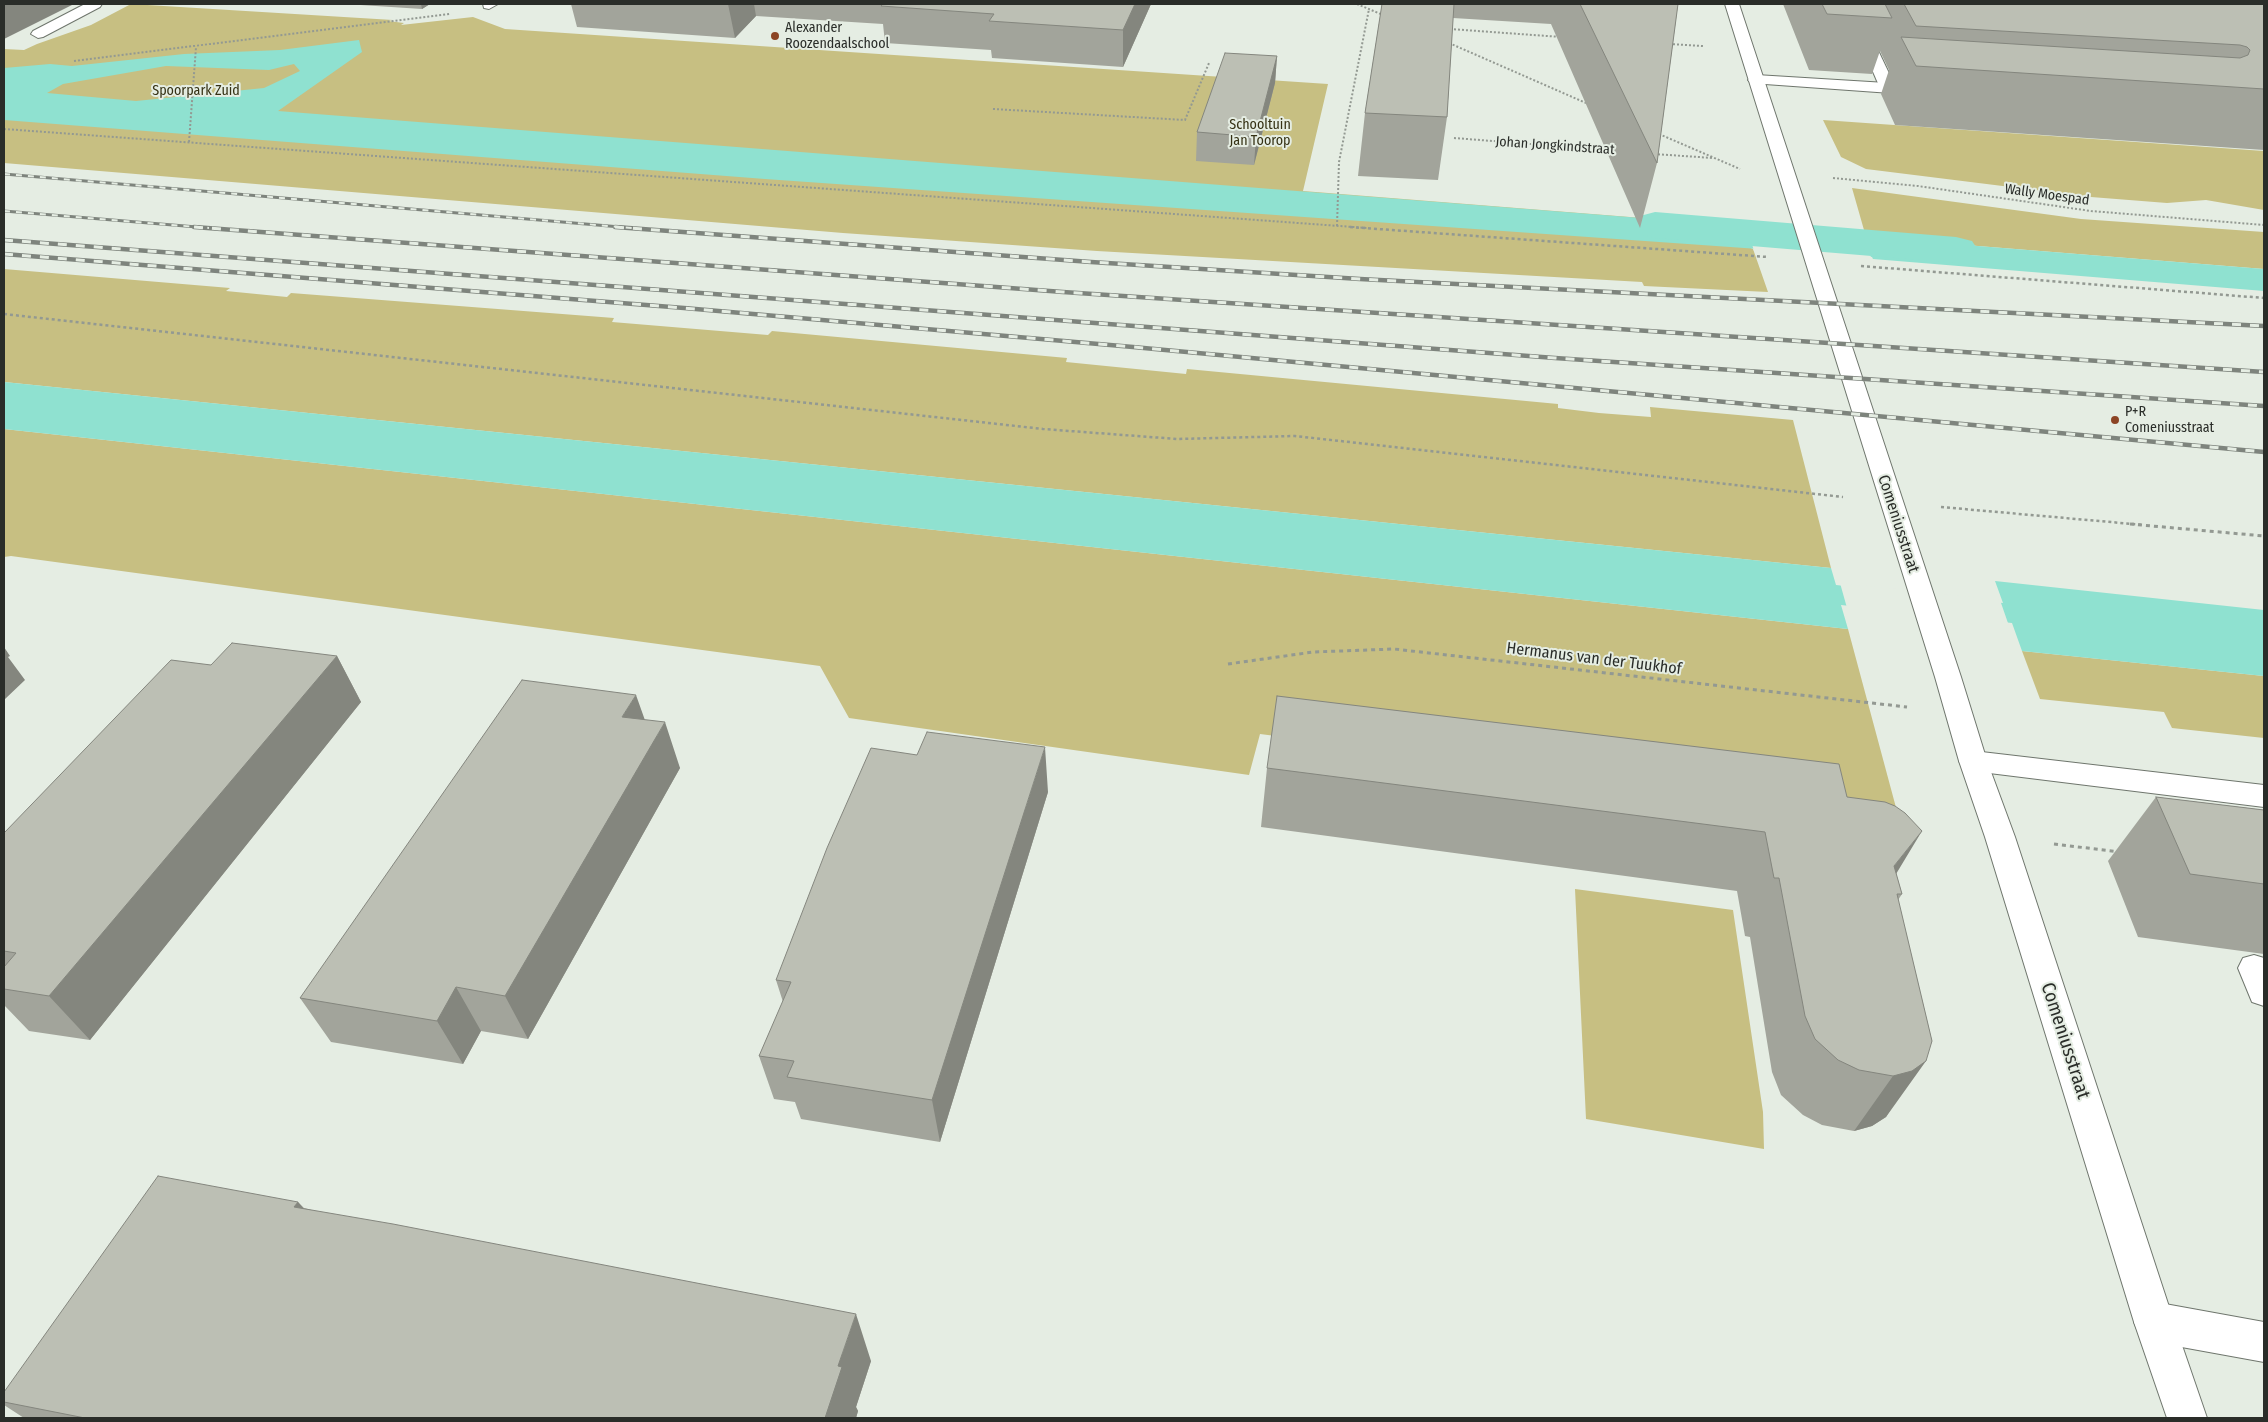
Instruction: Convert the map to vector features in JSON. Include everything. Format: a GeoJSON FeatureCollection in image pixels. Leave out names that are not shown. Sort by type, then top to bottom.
{"type":"FeatureCollection","features":[{"type":"Feature","properties":{"kind":"street"},"geometry":{"type":"LineString","coordinates":[[38,34],[95,4]]}},
{"type":"Feature","properties":{"kind":"street"},"geometry":{"type":"LineString","coordinates":[[1732,4],[1812,259]]}},
{"type":"Feature","properties":{"kind":"street"},"geometry":{"type":"LineString","coordinates":[[1869,46],[1888,88]]}},
{"type":"Feature","properties":{"kind":"street"},"geometry":{"type":"LineString","coordinates":[[1756,80],[1937,92]]}},
{"type":"Feature","properties":{"kind":"street","name":"Comeniusstraat"},"geometry":{"type":"LineString","coordinates":[[1812,259],[1948,677],[1973,761],[2000,837],[2154,1322],[2187,1418]]}},
{"type":"Feature","properties":{"kind":"street"},"geometry":{"type":"LineString","coordinates":[[1973,761],[2264,796]]}},
{"type":"Feature","properties":{"kind":"street"},"geometry":{"type":"LineString","coordinates":[[2154,1322],[2264,1342]]}},
{"type":"Feature","properties":{"kind":"path"},"geometry":{"type":"LineString","coordinates":[[68,60],[78,61],[429,18],[490,4]]}},
{"type":"Feature","properties":{"kind":"path"},"geometry":{"type":"LineString","coordinates":[[1357,4],[1385,16]]}},
{"type":"Feature","properties":{"kind":"path"},"geometry":{"type":"LineString","coordinates":[[1337,226],[1339,162],[1369,9]]}},
{"type":"Feature","properties":{"kind":"path"},"geometry":{"type":"LineString","coordinates":[[1449,29],[1569,37]]}},
{"type":"Feature","properties":{"kind":"path"},"geometry":{"type":"LineString","coordinates":[[1445,42],[1586,102]]}},
{"type":"Feature","properties":{"kind":"path"},"geometry":{"type":"LineString","coordinates":[[1668,44],[1708,47]]}},
{"type":"Feature","properties":{"kind":"path"},"geometry":{"type":"LineString","coordinates":[[189,142],[196,47]]}},
{"type":"Feature","properties":{"kind":"path"},"geometry":{"type":"LineString","coordinates":[[993,109],[1185,120],[1209,63]]}},
{"type":"Feature","properties":{"kind":"path"},"geometry":{"type":"LineString","coordinates":[[4,129],[1812,259],[2264,298]]}},
{"type":"Feature","properties":{"kind":"path"},"geometry":{"type":"LineString","coordinates":[[1655,132],[1740,169]]}},
{"type":"Feature","properties":{"kind":"path","name":"Johan Jongkindstraat"},"geometry":{"type":"LineString","coordinates":[[1454,138],[1609,150]]}},
{"type":"Feature","properties":{"kind":"path"},"geometry":{"type":"LineString","coordinates":[[1648,154],[1716,159]]}},
{"type":"Feature","properties":{"kind":"path","name":"Wally Moespad"},"geometry":{"type":"LineString","coordinates":[[1827,178],[1918,186],[2090,211],[2264,225]]}},
{"type":"Feature","properties":{"kind":"path"},"geometry":{"type":"LineString","coordinates":[[4,314],[1043,429],[1177,439],[1295,436],[1895,513],[2264,536]]}},
{"type":"Feature","properties":{"kind":"path","name":"Hermanus van der Tuukhof"},"geometry":{"type":"LineString","coordinates":[[1228,664],[1313,652],[1394,648],[1958,713]]}},
{"type":"Feature","properties":{"kind":"path"},"geometry":{"type":"LineString","coordinates":[[2000,837],[2127,852]]}},
{"type":"Feature","properties":{"kind":"green space"},"geometry":{"type":"Polygon","coordinates":[[[131,4],[393,20],[388,21],[404,23],[401,25],[473,17],[505,29],[1328,84],[1303,191],[1743,226],[1768,292],[1644,286],[1642,282],[1097,251],[843,233],[4,163],[4,49],[24,50],[91,25],[131,4]]]}},
{"type":"Feature","properties":{"kind":"green space"},"geometry":{"type":"Polygon","coordinates":[[[1823,120],[2264,151],[2264,210],[2206,200],[2167,203],[2091,197],[1866,169],[1841,157],[1823,120]]]}},
{"type":"Feature","properties":{"kind":"green space"},"geometry":{"type":"Polygon","coordinates":[[[1852,188],[2081,219],[2264,232],[2264,269],[1866,237],[1852,188]]]}},
{"type":"Feature","properties":{"kind":"green space"},"geometry":{"type":"Polygon","coordinates":[[[4,269],[230,288],[226,291],[287,297],[291,293],[614,318],[612,322],[768,335],[772,331],[1067,358],[1066,362],[1186,374],[1187,369],[1558,404],[1558,408],[1599,413],[1651,417],[1650,407],[1793,420],[1831,568],[4,382],[4,269]]]}},
{"type":"Feature","properties":{"kind":"green space"},"geometry":{"type":"Polygon","coordinates":[[[4,429],[1848,629],[1898,815],[1260,734],[1249,775],[849,718],[820,666],[11,556],[4,557],[4,429]]]}},
{"type":"Feature","properties":{"kind":"green space"},"geometry":{"type":"Polygon","coordinates":[[[2022,651],[2264,676],[2264,738],[2172,728],[2164,712],[2040,699],[2022,651]]]}},
{"type":"Feature","properties":{"kind":"green space"},"geometry":{"type":"Polygon","coordinates":[[[1575,889],[1733,910],[1763,1112],[1764,1149],[1586,1119],[1575,889]]]}},
{"type":"Feature","properties":{"kind":"water"},"geometry":{"type":"Polygon","coordinates":[[[359,40],[362,52],[278,111],[1743,226],[1746,239],[1869,248],[1866,237],[2264,269],[2264,291],[1873,259],[1872,257],[765,179],[4,120],[4,68],[50,64],[72,66],[184,54],[280,50],[359,40]],[[294,64],[269,70],[166,66],[63,84],[47,93],[136,101],[264,88],[300,71],[294,64]]]}},
{"type":"Feature","properties":{"kind":"water"},"geometry":{"type":"Polygon","coordinates":[[[4,382],[1831,568],[1836,585],[2003,603],[1995,581],[2264,610],[2264,676],[2022,651],[2012,623],[1841,605],[1848,629],[4,429],[4,382]]]}},
{"type":"Feature","properties":{"kind":"pier"},"geometry":{"type":"Polygon","coordinates":[[[1750,237],[1866,246],[1864,238],[1872,260],[1754,251],[1750,237]]]}},
{"type":"Feature","properties":{"kind":"pier"},"geometry":{"type":"Polygon","coordinates":[[[1840,583],[2000,600],[2009,626],[1847,608],[1840,583]]]}},
{"type":"Feature","properties":{"kind":"building"},"geometry":{"type":"Polygon","coordinates":[[[883,4],[1135,4],[1123,30],[989,21],[994,14],[881,6],[883,4]]]}},
{"type":"Feature","properties":{"kind":"building"},"geometry":{"type":"Polygon","coordinates":[[[1382,4],[1454,4],[1447,117],[1365,113],[1382,4]]]}},
{"type":"Feature","properties":{"kind":"building"},"geometry":{"type":"Polygon","coordinates":[[[1580,4],[1678,4],[1657,163],[1580,4]]]}},
{"type":"Feature","properties":{"kind":"building"},"geometry":{"type":"Polygon","coordinates":[[[1822,4],[1885,4],[1892,18],[1827,14],[1822,4]]]}},
{"type":"Feature","properties":{"kind":"building"},"geometry":{"type":"Polygon","coordinates":[[[1904,4],[2264,4],[2264,89],[1916,66],[1901,37],[2240,58],[2248,55],[2250,50],[2240,45],[1916,26],[1904,4]]]}},
{"type":"Feature","properties":{"kind":"building"},"geometry":{"type":"Polygon","coordinates":[[[1225,53],[1277,56],[1256,137],[1197,132],[1225,53]]]}},
{"type":"Feature","properties":{"kind":"building"},"geometry":{"type":"Polygon","coordinates":[[[232,643],[337,656],[49,996],[4,989],[4,967],[16,953],[4,951],[4,833],[171,660],[211,665],[232,643]]]}},
{"type":"Feature","properties":{"kind":"building"},"geometry":{"type":"Polygon","coordinates":[[[522,680],[636,695],[622,717],[665,722],[505,996],[456,987],[437,1021],[300,998],[522,680]]]}},
{"type":"Feature","properties":{"kind":"building"},"geometry":{"type":"Polygon","coordinates":[[[1277,696],[1839,764],[1847,797],[1885,802],[1895,806],[1905,813],[1922,831],[1894,866],[1902,894],[1897,894],[1932,1041],[1926,1061],[1912,1071],[1893,1076],[1859,1070],[1838,1060],[1815,1039],[1805,1016],[1779,878],[1774,878],[1765,832],[1267,768],[1277,696]]]}},
{"type":"Feature","properties":{"kind":"building"},"geometry":{"type":"Polygon","coordinates":[[[927,732],[1045,747],[932,1100],[787,1077],[794,1061],[759,1056],[791,982],[776,980],[827,848],[871,748],[917,755],[927,732]]]}},
{"type":"Feature","properties":{"kind":"building"},"geometry":{"type":"Polygon","coordinates":[[[2156,797],[2264,810],[2264,884],[2190,874],[2156,797]]]}},
{"type":"Feature","properties":{"kind":"building"},"geometry":{"type":"Polygon","coordinates":[[[158,1176],[298,1202],[294,1207],[393,1224],[856,1314],[838,1366],[842,1367],[825,1418],[85,1418],[4,1402],[4,1392],[158,1176]]]}},
{"type":"Feature","properties":{"kind":"waterway"},"geometry":{"type":"LineString","coordinates":[[1655,225],[1956,250]]}},
{"type":"Feature","properties":{"kind":"railway"},"geometry":{"type":"LineString","coordinates":[[4,174],[632,228]]}},
{"type":"Feature","properties":{"kind":"railway"},"geometry":{"type":"LineString","coordinates":[[4,211],[209,228]]}},
{"type":"Feature","properties":{"kind":"railway"},"geometry":{"type":"LineString","coordinates":[[194,227],[1063,292],[2264,372]]}},
{"type":"Feature","properties":{"kind":"railway"},"geometry":{"type":"LineString","coordinates":[[615,227],[1091,262],[1360,279],[2264,326]]}},
{"type":"Feature","properties":{"kind":"railway"},"geometry":{"type":"LineString","coordinates":[[4,240],[1555,358],[2264,406]]}},
{"type":"Feature","properties":{"kind":"railway"},"geometry":{"type":"LineString","coordinates":[[4,254],[684,308],[1133,347],[2264,452]]}},
{"type":"Feature","properties":{"kind":"place","name":"Alexander Roozendaalschool"},"geometry":{"type":"Point","coordinates":[775,36]}},
{"type":"Feature","properties":{"kind":"place","name":"P+R Comeniusstraat"},"geometry":{"type":"Point","coordinates":[2115,420]}},
{"type":"Feature","properties":{"kind":"park label","name":"Spoorpark Zuid"},"geometry":{"type":"Point","coordinates":[196,91]}},
{"type":"Feature","properties":{"kind":"park label","name":"Schooltuin Jan Toorop"},"geometry":{"type":"Point","coordinates":[1260,134]}}]}
